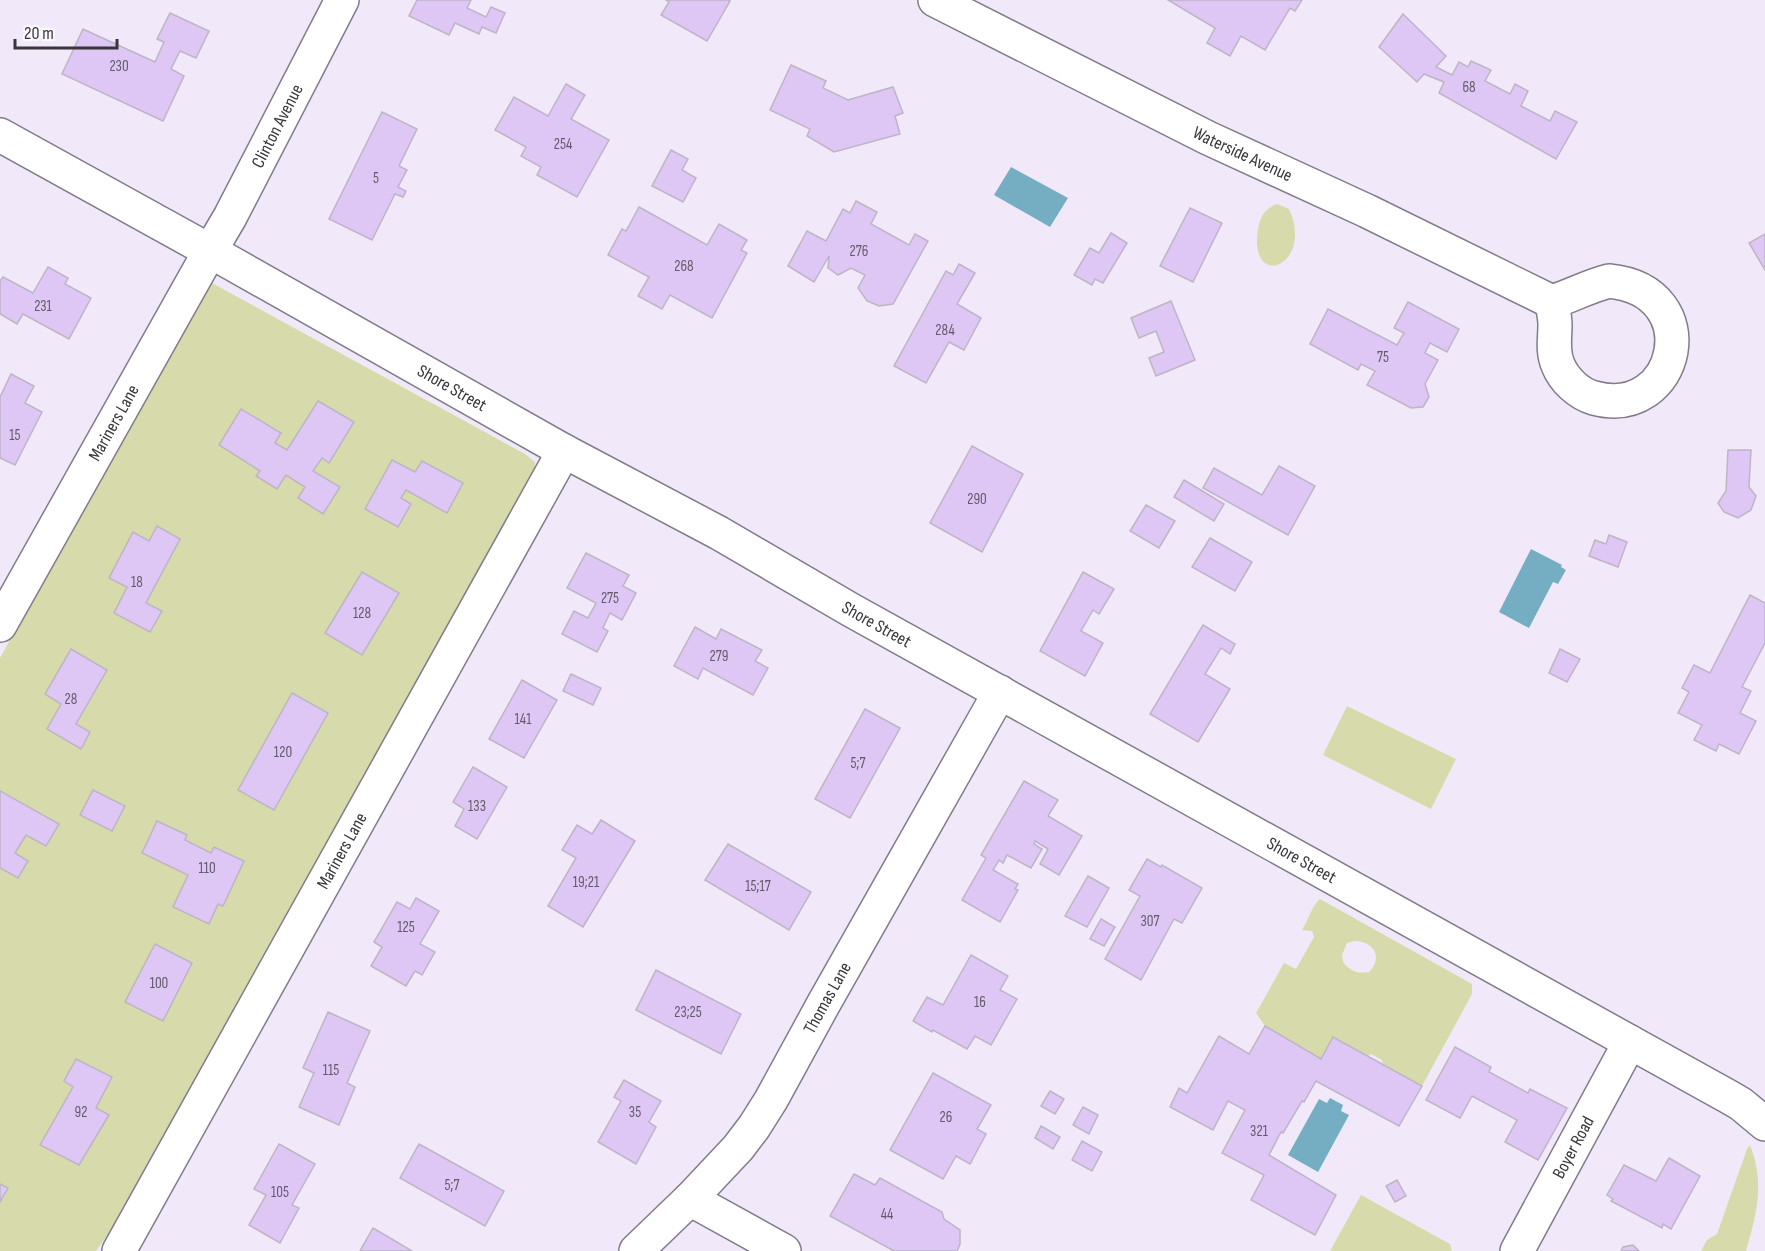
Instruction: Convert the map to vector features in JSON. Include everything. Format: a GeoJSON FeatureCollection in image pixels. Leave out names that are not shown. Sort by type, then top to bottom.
{"type":"FeatureCollection","features":[{"type":"Feature","properties":{"kind":"street","name":"Clinton Avenue"},"geometry":{"type":"LineString","coordinates":[[210,251],[230,217],[342,0]]}},
{"type":"Feature","properties":{"kind":"street","name":"Waterside Avenue"},"geometry":{"type":"LineString","coordinates":[[935,0],[1208,138],[1366,211],[1552,302]]}},
{"type":"Feature","properties":{"kind":"street","name":"Shore Street"},"geometry":{"type":"LineString","coordinates":[[0,135],[564,451],[719,533],[851,610],[1741,1104],[1759,1119]]}},
{"type":"Feature","properties":{"kind":"street","name":"Mariners Lane"},"geometry":{"type":"LineString","coordinates":[[0,625],[210,251]]}},
{"type":"Feature","properties":{"kind":"street","name":"Mariners Lane"},"geometry":{"type":"LineString","coordinates":[[119,1251],[564,451]]}},
{"type":"Feature","properties":{"kind":"street","name":"Thomas Lane"},"geometry":{"type":"LineString","coordinates":[[636,1251],[738,1148],[771,1100],[1000,692]]}},
{"type":"Feature","properties":{"kind":"street","name":"Boyer Road"},"geometry":{"type":"LineString","coordinates":[[1518,1251],[1630,1042]]}},
{"type":"Feature","properties":{"kind":"street"},"geometry":{"type":"LineString","coordinates":[[690,1199],[784,1251]]}},
{"type":"Feature","properties":{"kind":"green space"},"geometry":{"type":"Polygon","coordinates":[[[1277,204],[1289,209],[1295,229],[1294,245],[1288,257],[1280,264],[1270,265],[1262,260],[1258,249],[1258,229],[1264,213],[1277,204]]]}},
{"type":"Feature","properties":{"kind":"green space"},"geometry":{"type":"Polygon","coordinates":[[[212,283],[525,454],[535,462],[535,467],[119,1219],[96,1251],[0,1251],[0,658],[208,284],[212,283]]]}},
{"type":"Feature","properties":{"kind":"green space"},"geometry":{"type":"Polygon","coordinates":[[[1347,706],[1456,759],[1431,809],[1323,755],[1347,706]]]}},
{"type":"Feature","properties":{"kind":"green space"},"geometry":{"type":"Polygon","coordinates":[[[1320,899],[1472,984],[1472,994],[1422,1086],[1383,1064],[1382,1060],[1371,1054],[1368,1056],[1333,1037],[1321,1059],[1265,1026],[1256,1013],[1284,963],[1296,969],[1314,937],[1312,931],[1302,930],[1320,899]],[[1361,942],[1347,943],[1342,955],[1343,962],[1354,971],[1369,972],[1376,961],[1376,956],[1371,947],[1361,942]]]}},
{"type":"Feature","properties":{"kind":"green space"},"geometry":{"type":"Polygon","coordinates":[[[1750,1145],[1757,1172],[1758,1198],[1746,1251],[1701,1251],[1707,1240],[1717,1234],[1750,1145]]]}},
{"type":"Feature","properties":{"kind":"green space"},"geometry":{"type":"Polygon","coordinates":[[[1361,1195],[1450,1244],[1452,1251],[1330,1251],[1361,1195]]]}},
{"type":"Feature","properties":{"kind":"water"},"geometry":{"type":"Polygon","coordinates":[[[1011,167],[1068,198],[1050,227],[994,195],[1011,167]]]}},
{"type":"Feature","properties":{"kind":"water"},"geometry":{"type":"Polygon","coordinates":[[[1531,549],[1562,565],[1561,567],[1566,570],[1558,584],[1553,582],[1529,628],[1499,612],[1531,549]]]}},
{"type":"Feature","properties":{"kind":"water"},"geometry":{"type":"Polygon","coordinates":[[[1330,1098],[1343,1105],[1341,1111],[1349,1115],[1318,1172],[1288,1155],[1319,1099],[1327,1103],[1330,1098]]]}},
{"type":"Feature","properties":{"kind":"building"},"geometry":{"type":"Polygon","coordinates":[[[417,0],[471,0],[467,8],[486,17],[491,7],[505,13],[496,33],[482,27],[479,34],[455,23],[449,35],[409,16],[417,0]]]}},
{"type":"Feature","properties":{"kind":"building"},"geometry":{"type":"Polygon","coordinates":[[[666,0],[730,1],[707,41],[661,15],[669,2],[666,0]]]}},
{"type":"Feature","properties":{"kind":"building"},"geometry":{"type":"Polygon","coordinates":[[[1168,0],[1302,0],[1295,11],[1290,8],[1265,50],[1241,36],[1230,56],[1207,43],[1215,28],[1168,0]]]}},
{"type":"Feature","properties":{"kind":"building"},"geometry":{"type":"Polygon","coordinates":[[[170,13],[209,31],[196,58],[180,51],[171,69],[184,76],[163,121],[62,74],[83,29],[155,62],[164,42],[157,39],[170,13]]]}},
{"type":"Feature","properties":{"kind":"building"},"geometry":{"type":"Polygon","coordinates":[[[1403,14],[1446,56],[1436,67],[1452,75],[1459,62],[1468,67],[1471,61],[1491,70],[1485,81],[1510,94],[1515,84],[1528,91],[1521,106],[1550,121],[1555,111],[1577,122],[1556,159],[1439,93],[1444,82],[1424,74],[1417,82],[1379,47],[1403,14]]]}},
{"type":"Feature","properties":{"kind":"building"},"geometry":{"type":"Polygon","coordinates":[[[791,65],[826,81],[823,88],[848,100],[893,87],[903,113],[895,116],[900,134],[834,152],[807,136],[810,129],[770,110],[791,65]]]}},
{"type":"Feature","properties":{"kind":"building"},"geometry":{"type":"Polygon","coordinates":[[[566,84],[585,95],[571,119],[609,140],[577,197],[537,175],[541,167],[521,156],[526,147],[495,130],[514,97],[548,116],[566,84]]]}},
{"type":"Feature","properties":{"kind":"building"},"geometry":{"type":"Polygon","coordinates":[[[382,112],[417,129],[399,166],[407,170],[398,187],[406,191],[403,197],[395,194],[372,240],[329,219],[382,112]]]}},
{"type":"Feature","properties":{"kind":"building"},"geometry":{"type":"Polygon","coordinates":[[[671,150],[688,159],[682,170],[696,178],[683,202],[652,186],[671,150]]]}},
{"type":"Feature","properties":{"kind":"building"},"geometry":{"type":"Polygon","coordinates":[[[856,201],[877,212],[871,224],[909,245],[915,234],[928,241],[893,304],[879,306],[867,301],[858,288],[865,275],[851,268],[838,275],[828,268],[829,256],[814,282],[788,266],[807,231],[826,241],[843,209],[850,213],[856,201]]]}},
{"type":"Feature","properties":{"kind":"building"},"geometry":{"type":"Polygon","coordinates":[[[639,207],[707,245],[719,224],[747,240],[741,250],[747,253],[712,318],[670,295],[662,309],[638,296],[649,277],[608,255],[622,229],[626,231],[639,207]]]}},
{"type":"Feature","properties":{"kind":"building"},"geometry":{"type":"Polygon","coordinates":[[[1190,208],[1222,223],[1193,282],[1160,266],[1190,208]]]}},
{"type":"Feature","properties":{"kind":"building"},"geometry":{"type":"Polygon","coordinates":[[[1111,233],[1127,243],[1103,283],[1095,279],[1092,285],[1074,275],[1090,248],[1099,253],[1111,233]]]}},
{"type":"Feature","properties":{"kind":"building"},"geometry":{"type":"Polygon","coordinates":[[[1765,234],[1765,270],[1749,243],[1765,234]]]}},
{"type":"Feature","properties":{"kind":"building"},"geometry":{"type":"Polygon","coordinates":[[[959,264],[975,273],[957,304],[981,318],[964,350],[949,342],[926,383],[894,366],[946,271],[953,275],[959,264]]]}},
{"type":"Feature","properties":{"kind":"building"},"geometry":{"type":"Polygon","coordinates":[[[48,267],[68,278],[65,284],[91,298],[69,339],[23,314],[17,324],[0,314],[0,281],[3,277],[33,293],[48,267]]]}},
{"type":"Feature","properties":{"kind":"building"},"geometry":{"type":"Polygon","coordinates":[[[1171,301],[1195,360],[1156,376],[1149,358],[1164,352],[1156,331],[1139,338],[1131,318],[1171,301]]]}},
{"type":"Feature","properties":{"kind":"building"},"geometry":{"type":"Polygon","coordinates":[[[1408,302],[1459,329],[1447,352],[1430,343],[1425,353],[1438,360],[1425,384],[1429,397],[1423,407],[1411,408],[1367,385],[1375,371],[1361,364],[1358,370],[1310,344],[1328,309],[1397,345],[1404,333],[1394,328],[1408,302]]]}},
{"type":"Feature","properties":{"kind":"building"},"geometry":{"type":"Polygon","coordinates":[[[11,374],[34,386],[25,403],[42,412],[15,465],[0,458],[0,397],[11,374]]]}},
{"type":"Feature","properties":{"kind":"building"},"geometry":{"type":"Polygon","coordinates":[[[318,401],[354,422],[329,463],[322,458],[313,471],[340,487],[323,514],[298,498],[305,487],[286,475],[277,489],[256,476],[260,471],[219,445],[241,409],[281,433],[275,443],[287,450],[318,401]]]}},
{"type":"Feature","properties":{"kind":"building"},"geometry":{"type":"Polygon","coordinates":[[[972,446],[1023,474],[982,552],[930,523],[972,446]]]}},
{"type":"Feature","properties":{"kind":"building"},"geometry":{"type":"Polygon","coordinates":[[[1728,450],[1751,450],[1749,487],[1756,496],[1751,510],[1738,518],[1724,512],[1718,503],[1726,491],[1728,450]]]}},
{"type":"Feature","properties":{"kind":"building"},"geometry":{"type":"Polygon","coordinates":[[[392,460],[415,472],[422,461],[463,483],[447,513],[406,490],[401,498],[411,504],[398,527],[365,509],[392,460]]]}},
{"type":"Feature","properties":{"kind":"building"},"geometry":{"type":"Polygon","coordinates":[[[1279,466],[1315,486],[1288,535],[1203,488],[1214,468],[1262,495],[1279,466]]]}},
{"type":"Feature","properties":{"kind":"building"},"geometry":{"type":"Polygon","coordinates":[[[1184,480],[1224,504],[1214,521],[1174,497],[1184,480]]]}},
{"type":"Feature","properties":{"kind":"building"},"geometry":{"type":"Polygon","coordinates":[[[1146,505],[1175,521],[1159,548],[1130,531],[1146,505]]]}},
{"type":"Feature","properties":{"kind":"building"},"geometry":{"type":"Polygon","coordinates":[[[157,526],[180,539],[146,603],[162,611],[150,632],[114,613],[127,587],[109,578],[133,532],[149,541],[157,526]]]}},
{"type":"Feature","properties":{"kind":"building"},"geometry":{"type":"Polygon","coordinates":[[[1609,535],[1627,542],[1618,567],[1589,556],[1595,540],[1606,544],[1609,535]]]}},
{"type":"Feature","properties":{"kind":"building"},"geometry":{"type":"Polygon","coordinates":[[[1210,538],[1252,562],[1235,591],[1192,567],[1210,538]]]}},
{"type":"Feature","properties":{"kind":"building"},"geometry":{"type":"Polygon","coordinates":[[[586,553],[629,575],[623,586],[636,593],[622,620],[610,613],[603,628],[608,631],[597,652],[562,634],[574,611],[588,618],[596,603],[567,588],[586,553]]]}},
{"type":"Feature","properties":{"kind":"building"},"geometry":{"type":"Polygon","coordinates":[[[362,572],[399,593],[362,655],[325,633],[362,572]]]}},
{"type":"Feature","properties":{"kind":"building"},"geometry":{"type":"Polygon","coordinates":[[[1083,572],[1114,589],[1099,614],[1093,610],[1081,631],[1103,643],[1085,676],[1040,651],[1083,572]]]}},
{"type":"Feature","properties":{"kind":"building"},"geometry":{"type":"Polygon","coordinates":[[[1750,595],[1765,603],[1765,643],[1742,687],[1751,691],[1740,713],[1756,721],[1739,754],[1719,744],[1716,751],[1694,740],[1702,725],[1678,713],[1689,692],[1682,688],[1694,665],[1710,673],[1750,595]]]}},
{"type":"Feature","properties":{"kind":"building"},"geometry":{"type":"Polygon","coordinates":[[[1203,625],[1235,644],[1230,654],[1221,648],[1205,674],[1230,689],[1198,742],[1150,714],[1203,625]]]}},
{"type":"Feature","properties":{"kind":"building"},"geometry":{"type":"Polygon","coordinates":[[[695,627],[716,639],[721,629],[762,650],[755,661],[768,668],[753,695],[703,668],[698,679],[674,666],[695,627]]]}},
{"type":"Feature","properties":{"kind":"building"},"geometry":{"type":"Polygon","coordinates":[[[71,649],[107,670],[76,724],[90,732],[81,749],[47,729],[61,704],[45,694],[71,649]]]}},
{"type":"Feature","properties":{"kind":"building"},"geometry":{"type":"Polygon","coordinates":[[[1560,649],[1580,659],[1567,682],[1549,673],[1560,649]]]}},
{"type":"Feature","properties":{"kind":"building"},"geometry":{"type":"Polygon","coordinates":[[[571,674],[601,688],[593,705],[563,691],[571,674]]]}},
{"type":"Feature","properties":{"kind":"building"},"geometry":{"type":"Polygon","coordinates":[[[522,680],[557,700],[524,758],[489,739],[522,680]]]}},
{"type":"Feature","properties":{"kind":"building"},"geometry":{"type":"Polygon","coordinates":[[[292,693],[328,713],[274,810],[238,790],[292,693]]]}},
{"type":"Feature","properties":{"kind":"building"},"geometry":{"type":"Polygon","coordinates":[[[865,709],[900,728],[850,818],[815,799],[865,709]]]}},
{"type":"Feature","properties":{"kind":"building"},"geometry":{"type":"Polygon","coordinates":[[[473,767],[507,787],[477,839],[455,826],[464,809],[453,802],[473,767]]]}},
{"type":"Feature","properties":{"kind":"building"},"geometry":{"type":"Polygon","coordinates":[[[1024,781],[1058,800],[1048,816],[1082,836],[1059,875],[1040,864],[1048,849],[1035,841],[1034,844],[1042,849],[1031,868],[1007,855],[1003,863],[999,860],[993,870],[1018,884],[1015,889],[1018,890],[1000,922],[962,900],[986,858],[981,855],[1024,781]]]}},
{"type":"Feature","properties":{"kind":"building"},"geometry":{"type":"Polygon","coordinates":[[[93,790],[125,806],[112,831],[80,815],[93,790]]]}},
{"type":"Feature","properties":{"kind":"building"},"geometry":{"type":"Polygon","coordinates":[[[0,791],[59,824],[46,846],[26,835],[15,853],[28,861],[18,878],[0,868],[0,791]]]}},
{"type":"Feature","properties":{"kind":"building"},"geometry":{"type":"Polygon","coordinates":[[[601,820],[635,841],[583,927],[548,906],[576,858],[562,850],[577,825],[592,834],[601,820]]]}},
{"type":"Feature","properties":{"kind":"building"},"geometry":{"type":"Polygon","coordinates":[[[157,821],[187,835],[185,840],[211,853],[214,847],[244,861],[223,906],[218,904],[209,924],[173,907],[188,875],[142,853],[157,821]]]}},
{"type":"Feature","properties":{"kind":"building"},"geometry":{"type":"Polygon","coordinates":[[[728,844],[811,892],[789,930],[705,880],[728,844]]]}},
{"type":"Feature","properties":{"kind":"building"},"geometry":{"type":"Polygon","coordinates":[[[1147,859],[1202,888],[1182,923],[1174,919],[1141,980],[1105,959],[1140,896],[1129,890],[1147,859]]]}},
{"type":"Feature","properties":{"kind":"building"},"geometry":{"type":"Polygon","coordinates":[[[1088,876],[1109,888],[1087,927],[1065,916],[1088,876]]]}},
{"type":"Feature","properties":{"kind":"building"},"geometry":{"type":"Polygon","coordinates":[[[416,898],[439,911],[420,944],[435,952],[422,975],[415,971],[406,986],[371,966],[382,947],[374,942],[397,902],[410,909],[416,898]]]}},
{"type":"Feature","properties":{"kind":"building"},"geometry":{"type":"Polygon","coordinates":[[[1101,919],[1115,927],[1104,946],[1090,939],[1101,919]]]}},
{"type":"Feature","properties":{"kind":"building"},"geometry":{"type":"Polygon","coordinates":[[[155,944],[192,963],[163,1021],[125,1002],[155,944]]]}},
{"type":"Feature","properties":{"kind":"building"},"geometry":{"type":"Polygon","coordinates":[[[971,955],[1008,976],[1000,990],[1017,999],[991,1045],[975,1036],[967,1049],[913,1021],[927,997],[943,1005],[971,955]]]}},
{"type":"Feature","properties":{"kind":"building"},"geometry":{"type":"Polygon","coordinates":[[[656,970],[741,1014],[721,1054],[636,1010],[656,970]]]}},
{"type":"Feature","properties":{"kind":"building"},"geometry":{"type":"Polygon","coordinates":[[[328,1012],[370,1031],[347,1083],[355,1087],[339,1125],[299,1107],[314,1073],[303,1068],[328,1012]]]}},
{"type":"Feature","properties":{"kind":"building"},"geometry":{"type":"Polygon","coordinates":[[[1265,1026],[1321,1059],[1333,1037],[1422,1086],[1399,1126],[1316,1081],[1283,1133],[1281,1132],[1269,1155],[1336,1195],[1315,1235],[1251,1200],[1264,1175],[1222,1153],[1245,1110],[1228,1101],[1213,1130],[1170,1107],[1179,1088],[1187,1093],[1219,1036],[1249,1054],[1265,1026]]]}},
{"type":"Feature","properties":{"kind":"building"},"geometry":{"type":"Polygon","coordinates":[[[1455,1047],[1491,1067],[1489,1072],[1528,1093],[1530,1089],[1567,1108],[1538,1160],[1505,1142],[1517,1120],[1472,1096],[1460,1118],[1426,1100],[1455,1047]]]}},
{"type":"Feature","properties":{"kind":"building"},"geometry":{"type":"Polygon","coordinates":[[[76,1059],[112,1077],[96,1108],[109,1115],[79,1165],[40,1145],[73,1087],[64,1081],[76,1059]]]}},
{"type":"Feature","properties":{"kind":"building"},"geometry":{"type":"Polygon","coordinates":[[[933,1073],[991,1105],[977,1129],[986,1134],[970,1164],[956,1156],[943,1179],[890,1150],[933,1073]]]}},
{"type":"Feature","properties":{"kind":"building"},"geometry":{"type":"Polygon","coordinates":[[[624,1080],[661,1101],[649,1122],[656,1127],[636,1164],[598,1142],[621,1101],[614,1097],[624,1080]]]}},
{"type":"Feature","properties":{"kind":"building"},"geometry":{"type":"Polygon","coordinates":[[[1050,1091],[1064,1099],[1055,1114],[1041,1106],[1050,1091]]]}},
{"type":"Feature","properties":{"kind":"building"},"geometry":{"type":"Polygon","coordinates":[[[1083,1107],[1098,1115],[1089,1134],[1073,1125],[1083,1107]]]}},
{"type":"Feature","properties":{"kind":"building"},"geometry":{"type":"Polygon","coordinates":[[[1041,1126],[1060,1137],[1053,1149],[1035,1138],[1041,1126]]]}},
{"type":"Feature","properties":{"kind":"building"},"geometry":{"type":"Polygon","coordinates":[[[1082,1141],[1102,1152],[1092,1171],[1072,1160],[1082,1141]]]}},
{"type":"Feature","properties":{"kind":"building"},"geometry":{"type":"Polygon","coordinates":[[[279,1144],[315,1164],[292,1205],[299,1208],[280,1243],[249,1225],[266,1195],[254,1189],[279,1144]]]}},
{"type":"Feature","properties":{"kind":"building"},"geometry":{"type":"Polygon","coordinates":[[[419,1144],[504,1191],[485,1226],[400,1178],[419,1144]]]}},
{"type":"Feature","properties":{"kind":"building"},"geometry":{"type":"Polygon","coordinates":[[[1669,1158],[1700,1176],[1671,1229],[1663,1224],[1662,1228],[1611,1201],[1613,1199],[1607,1195],[1624,1165],[1656,1181],[1669,1158]]]}},
{"type":"Feature","properties":{"kind":"building"},"geometry":{"type":"Polygon","coordinates":[[[854,1174],[875,1185],[880,1178],[942,1212],[944,1219],[960,1230],[960,1244],[957,1251],[894,1251],[830,1216],[854,1174]]]}},
{"type":"Feature","properties":{"kind":"building"},"geometry":{"type":"Polygon","coordinates":[[[1397,1180],[1406,1196],[1395,1202],[1386,1186],[1397,1180]]]}},
{"type":"Feature","properties":{"kind":"building"},"geometry":{"type":"Polygon","coordinates":[[[0,1184],[8,1188],[0,1202],[0,1184]]]}},
{"type":"Feature","properties":{"kind":"building"},"geometry":{"type":"Polygon","coordinates":[[[373,1228],[412,1251],[360,1251],[373,1228]]]}},
{"type":"Feature","properties":{"kind":"building"},"geometry":{"type":"Polygon","coordinates":[[[1633,1245],[1639,1251],[1621,1251],[1623,1247],[1633,1245]]]}}]}
